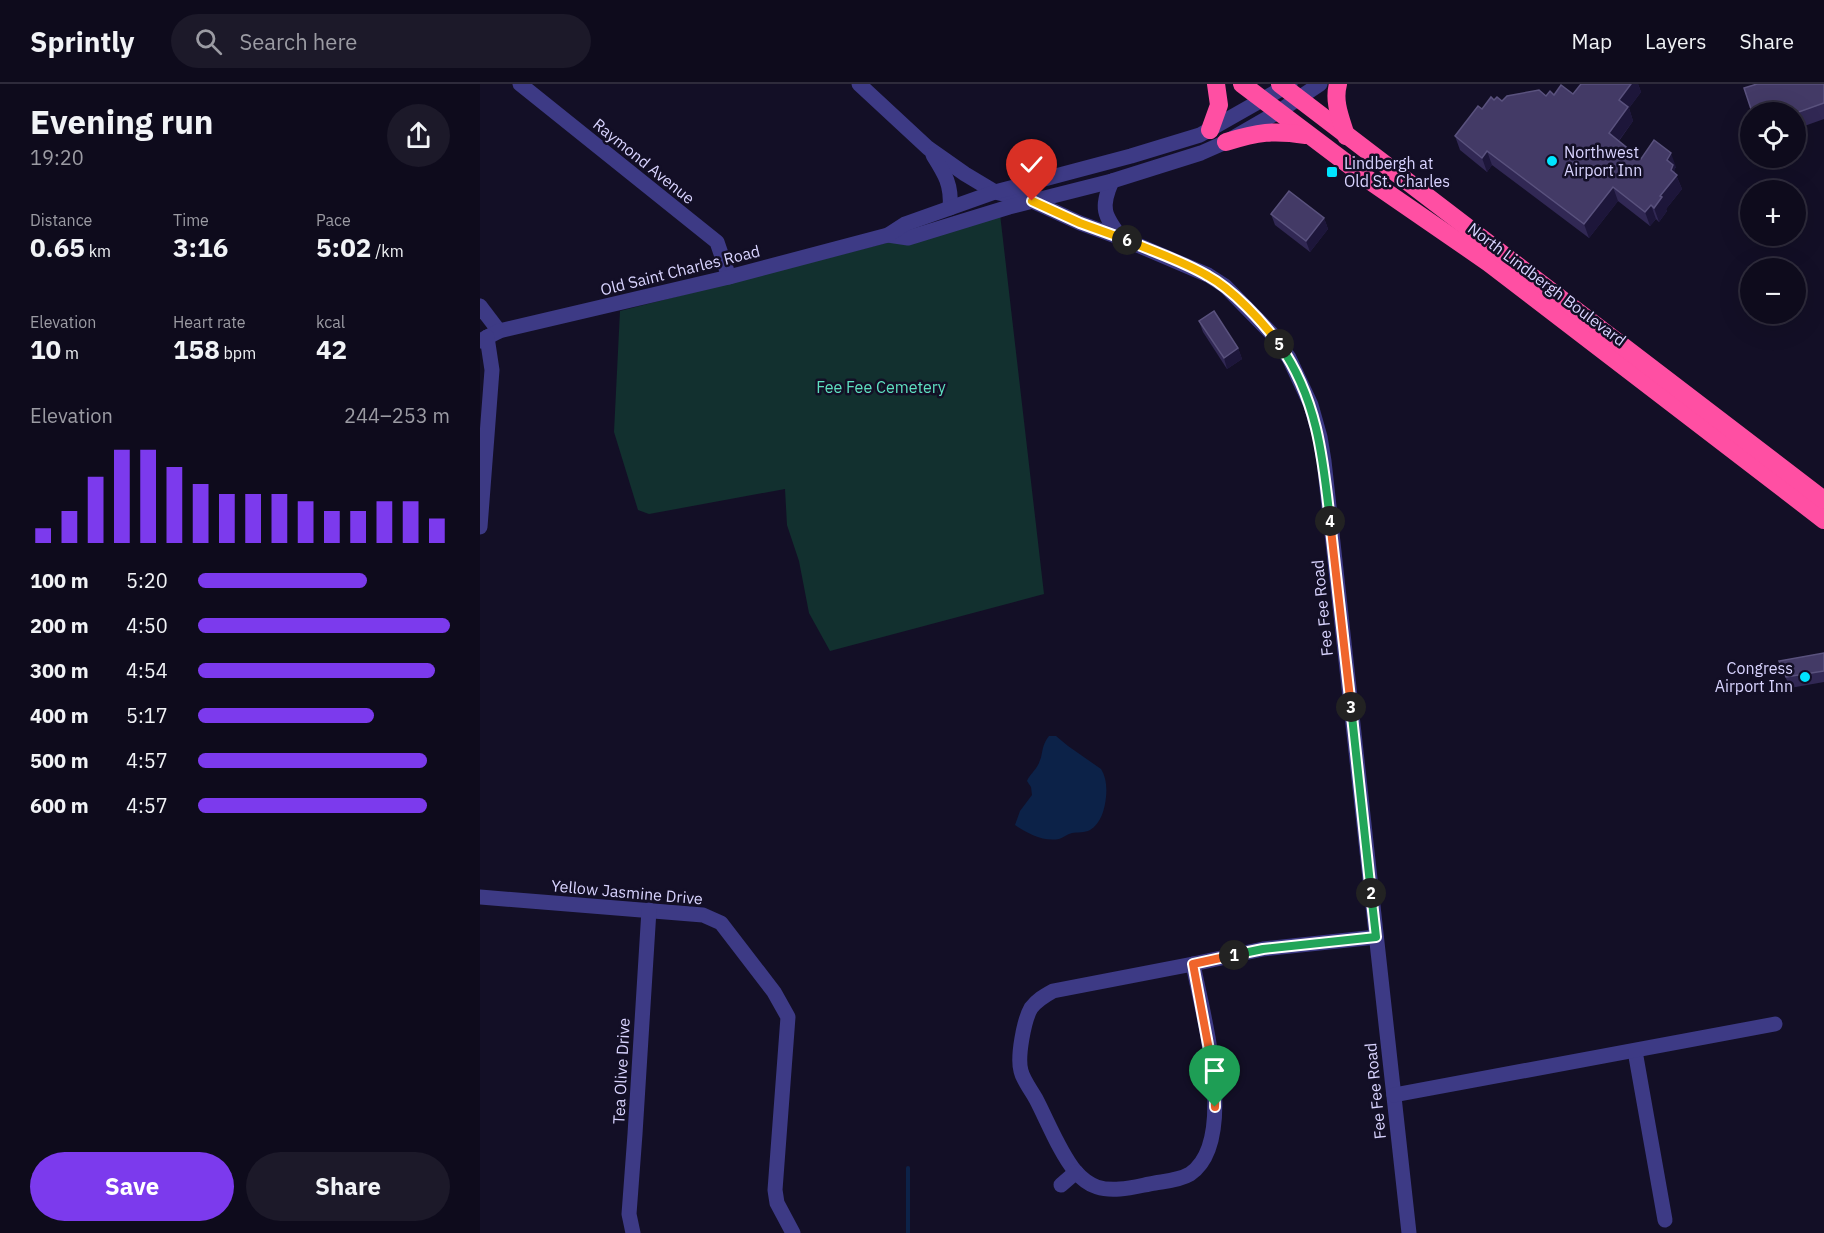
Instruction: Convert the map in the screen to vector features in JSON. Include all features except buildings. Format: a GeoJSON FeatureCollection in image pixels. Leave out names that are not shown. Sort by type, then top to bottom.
{"type":"FeatureCollection","features":[{"type":"Feature","properties":{"kind":"highway"},"geometry":{"type":"LineString","coordinates":[[1210,130],[1219,105],[1216,84]]}},
{"type":"Feature","properties":{"kind":"highway","name":"North Lindbergh Boulevard"},"geometry":{"type":"LineString","coordinates":[[1242,84],[1373,183],[1489,263],[1824,520]]}},
{"type":"Feature","properties":{"kind":"highway"},"geometry":{"type":"LineString","coordinates":[[1338,84],[1336,91],[1338,111],[1346,136]]}},
{"type":"Feature","properties":{"kind":"highway","name":"North Lindbergh Boulevard"},"geometry":{"type":"LineString","coordinates":[[1288,88],[1346,136],[1499,250],[1824,500]]}},
{"type":"Feature","properties":{"kind":"highway"},"geometry":{"type":"LineString","coordinates":[[1226,142],[1268,132],[1310,136]]}},
{"type":"Feature","properties":{"kind":"street","name":"Raymond Avenue"},"geometry":{"type":"LineString","coordinates":[[520,84],[717,242],[729,277]]}},
{"type":"Feature","properties":{"kind":"street","name":"Fee Fee Road"},"geometry":{"type":"LineString","coordinates":[[859,84],[928,148],[995,192],[1032,201],[1208,275],[1224,286],[1271,333],[1296,371],[1311,405],[1324,461],[1409,1233]]}},
{"type":"Feature","properties":{"kind":"street","name":"Old Saint Charles Road"},"geometry":{"type":"LineString","coordinates":[[489,336],[888,235],[905,224],[995,192],[1200,135],[1288,88],[1320,84]]}},
{"type":"Feature","properties":{"kind":"street","name":"Old Saint Charles Road"},"geometry":{"type":"LineString","coordinates":[[888,235],[908,238],[1032,201],[1112,181],[1201,153],[1226,142],[1278,112],[1288,88]]}},
{"type":"Feature","properties":{"kind":"street"},"geometry":{"type":"LineString","coordinates":[[928,148],[944,173],[951,193],[950,208]]}},
{"type":"Feature","properties":{"kind":"street"},"geometry":{"type":"LineString","coordinates":[[1131,156],[1135,173]]}},
{"type":"Feature","properties":{"kind":"street"},"geometry":{"type":"LineString","coordinates":[[1112,181],[1105,199],[1106,213],[1108,220],[1121,238]]}},
{"type":"Feature","properties":{"kind":"street"},"geometry":{"type":"LineString","coordinates":[[480,306],[489,336],[492,370],[480,527]]}},
{"type":"Feature","properties":{"kind":"street","name":"Yellow Jasmine Drive"},"geometry":{"type":"LineString","coordinates":[[480,897],[703,915],[721,923],[774,992],[788,1017],[775,1190],[777,1203],[793,1233]]}},
{"type":"Feature","properties":{"kind":"street","name":"Tea Olive Drive"},"geometry":{"type":"LineString","coordinates":[[633,1233],[629,1214],[649,910]]}},
{"type":"Feature","properties":{"kind":"street"},"geometry":{"type":"LineString","coordinates":[[1193,964],[1215,1082],[1214,1126],[1206,1156],[1190,1174],[1177,1179],[1110,1190],[1091,1184],[1069,1163],[1021,1071],[1020,1058],[1024,1031],[1031,1009],[1040,998],[1053,992],[1263,949],[1376,937]]}},
{"type":"Feature","properties":{"kind":"street"},"geometry":{"type":"LineString","coordinates":[[1394,1095],[1775,1024]]}},
{"type":"Feature","properties":{"kind":"street"},"geometry":{"type":"LineString","coordinates":[[1635,1051],[1665,1220]]}},
{"type":"Feature","properties":{"kind":"street"},"geometry":{"type":"LineString","coordinates":[[1061,1185],[1076,1172]]}},
{"type":"Feature","properties":{"kind":"green space","name":"Fee Fee Cemetery"},"geometry":{"type":"Polygon","coordinates":[[[1000,214],[1044,594],[830,651],[809,613],[799,561],[787,525],[785,489],[649,514],[638,510],[614,432],[620,311],[1000,214]]]}},
{"type":"Feature","properties":{"kind":"water"},"geometry":{"type":"Polygon","coordinates":[[[1049,736],[1056,736],[1101,769],[1106,790],[1103,811],[1094,827],[1088,831],[1072,833],[1053,840],[1036,836],[1015,825],[1020,811],[1032,795],[1027,781],[1038,765],[1044,744],[1049,736]]]}},
{"type":"Feature","properties":{"kind":"waterway"},"geometry":{"type":"LineString","coordinates":[[908,1168],[908,1233]]}},
{"type":"Feature","properties":{"kind":"place","name":"Northwest Airport Inn"},"geometry":{"type":"Point","coordinates":[1552,161]}},
{"type":"Feature","properties":{"kind":"place","name":"Lindbergh at Old St. Charles"},"geometry":{"type":"Point","coordinates":[1332,172]}},
{"type":"Feature","properties":{"kind":"place","name":"Congress Airport Inn"},"geometry":{"type":"Point","coordinates":[1805,677]}},
{"type":"Feature","properties":{"kind":"route"},"geometry":{"type":"LineString","coordinates":[[1032,201],[1208,275],[1224,286],[1271,333],[1289,358],[1311,405],[1320,437],[1376,937],[1263,949],[1193,964],[1215,1082],[1215,1107]]}}]}
